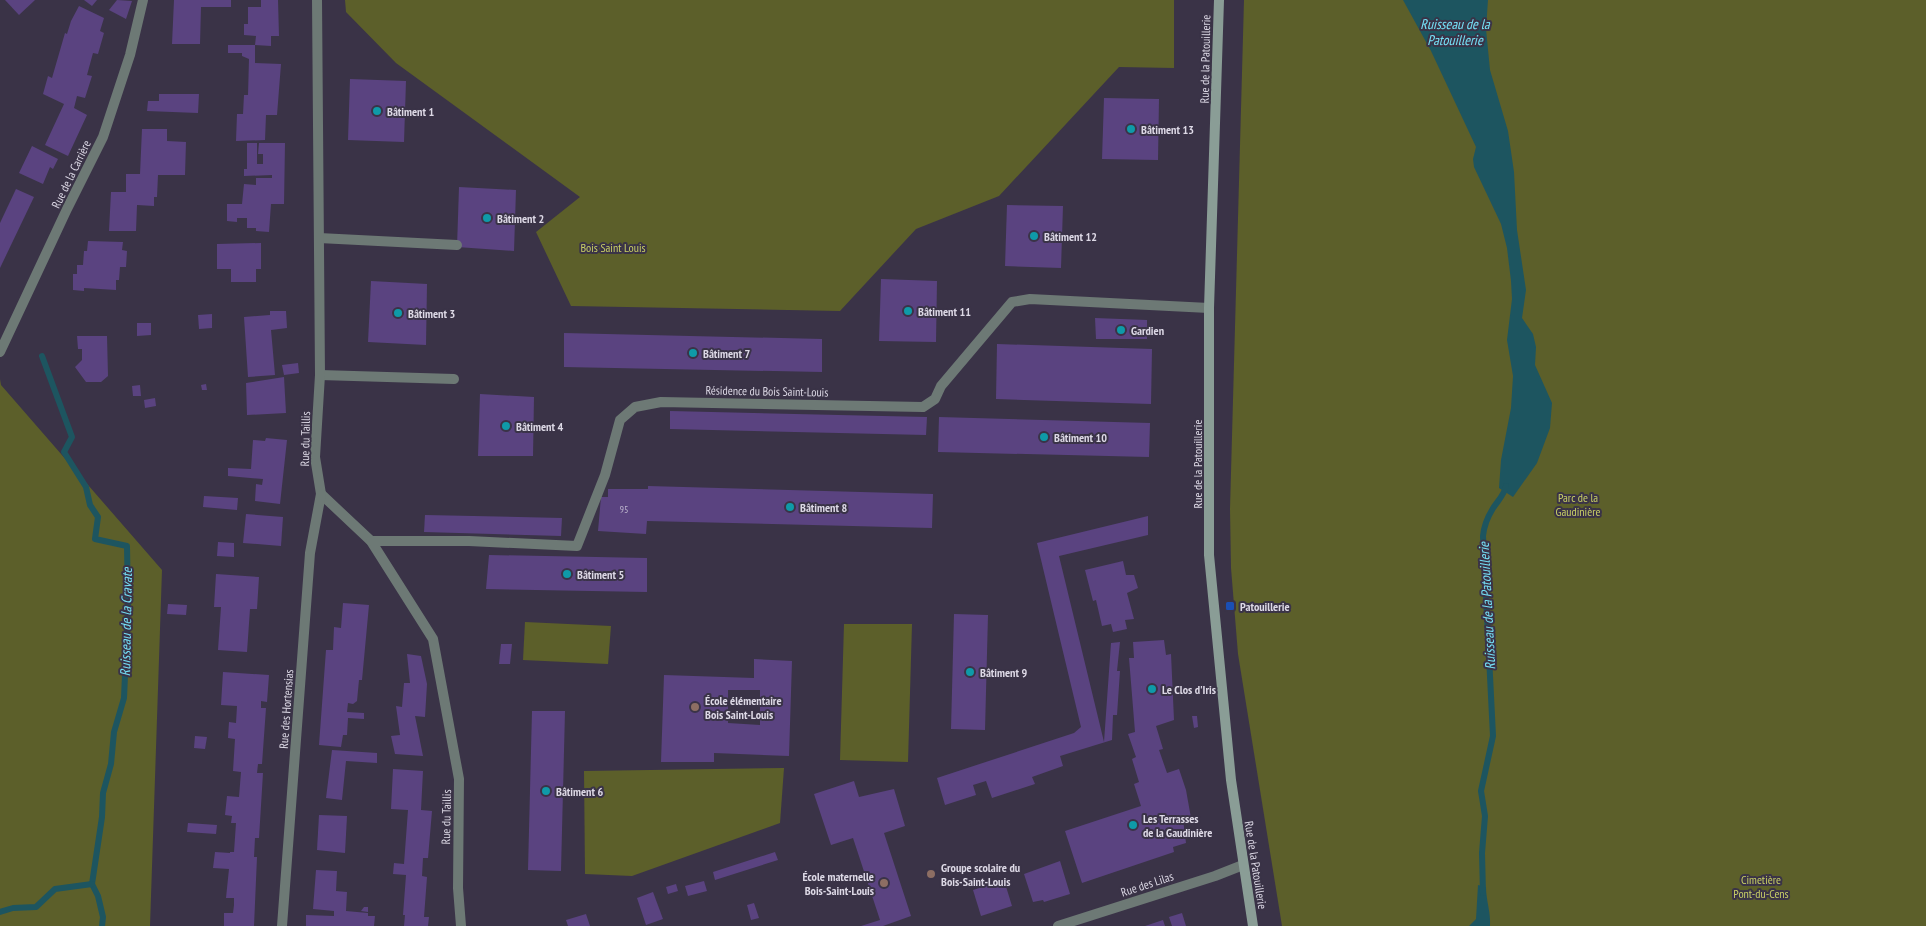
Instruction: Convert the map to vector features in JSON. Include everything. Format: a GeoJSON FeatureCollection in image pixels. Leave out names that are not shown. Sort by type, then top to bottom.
{"type":"FeatureCollection","features":[{"type":"Feature","properties":{"kind":"street","name":"Rue de la Carrière"},"geometry":{"type":"LineString","coordinates":[[0,352],[103,137],[130,56],[143,0]]}},
{"type":"Feature","properties":{"kind":"street","name":"Rue du Taillis"},"geometry":{"type":"LineString","coordinates":[[317,0],[320,376],[315,457],[321,494],[371,541],[433,639],[459,779],[458,888],[461,926]]}},
{"type":"Feature","properties":{"kind":"street","name":"Rue de la Patouillerie"},"geometry":{"type":"LineString","coordinates":[[1219,0],[1209,308],[1209,555],[1231,780],[1253,926]]}},
{"type":"Feature","properties":{"kind":"street"},"geometry":{"type":"LineString","coordinates":[[319,238],[456,245]]}},
{"type":"Feature","properties":{"kind":"street","name":"Résidence du Bois Saint-Louis"},"geometry":{"type":"LineString","coordinates":[[371,541],[469,541],[577,546],[605,475],[620,420],[635,407],[662,402],[923,407],[935,399],[941,386],[1012,302],[1030,299],[1209,308]]}},
{"type":"Feature","properties":{"kind":"street"},"geometry":{"type":"LineString","coordinates":[[320,376],[454,379]]}},
{"type":"Feature","properties":{"kind":"street","name":"Rue des Hortensias"},"geometry":{"type":"LineString","coordinates":[[282,926],[310,553],[321,494]]}},
{"type":"Feature","properties":{"kind":"street","name":"Rue des Lilas"},"geometry":{"type":"LineString","coordinates":[[1058,926],[1243,865]]}},
{"type":"Feature","properties":{"kind":"green space","name":"Bois Saint Louis"},"geometry":{"type":"Polygon","coordinates":[[[345,0],[1174,0],[1174,68],[1119,67],[999,196],[916,229],[840,311],[571,306],[536,232],[580,197],[396,63],[346,12],[345,0]]]}},
{"type":"Feature","properties":{"kind":"green space","name":"Parc de la Gaudinière"},"geometry":{"type":"Polygon","coordinates":[[[1244,0],[1926,0],[1926,926],[1282,926],[1238,654],[1231,568],[1230,509],[1244,0]]]}},
{"type":"Feature","properties":{"kind":"green space"},"geometry":{"type":"Polygon","coordinates":[[[0,379],[1,385],[162,570],[150,926],[0,926],[0,379]]]}},
{"type":"Feature","properties":{"kind":"green space"},"geometry":{"type":"Polygon","coordinates":[[[525,622],[611,626],[608,664],[523,660],[525,622]]]}},
{"type":"Feature","properties":{"kind":"green space"},"geometry":{"type":"Polygon","coordinates":[[[844,624],[912,624],[908,762],[840,760],[844,624]]]}},
{"type":"Feature","properties":{"kind":"green space"},"geometry":{"type":"Polygon","coordinates":[[[784,768],[780,823],[632,876],[585,874],[584,771],[784,768]]]}},
{"type":"Feature","properties":{"kind":"water","name":"Ruisseau de la Patouillerie"},"geometry":{"type":"Polygon","coordinates":[[[1403,0],[1488,0],[1486,29],[1490,70],[1508,131],[1514,172],[1517,230],[1526,290],[1522,318],[1533,334],[1536,347],[1535,365],[1552,403],[1550,428],[1537,463],[1513,497],[1499,488],[1501,460],[1511,408],[1513,376],[1507,340],[1512,299],[1507,248],[1501,224],[1474,167],[1473,159],[1476,147],[1431,51],[1403,0]]]}},
{"type":"Feature","properties":{"kind":"water"},"geometry":{"type":"Polygon","coordinates":[[[1478,885],[1486,887],[1490,926],[1469,926],[1476,919],[1478,885]]]}},
{"type":"Feature","properties":{"kind":"building"},"geometry":{"type":"Polygon","coordinates":[[[5,0],[35,0],[19,15],[5,0]]]}},
{"type":"Feature","properties":{"kind":"building"},"geometry":{"type":"Polygon","coordinates":[[[84,0],[97,0],[92,6],[84,0]]]}},
{"type":"Feature","properties":{"kind":"building"},"geometry":{"type":"Polygon","coordinates":[[[117,0],[132,1],[126,19],[109,10],[117,0]]]}},
{"type":"Feature","properties":{"kind":"building"},"geometry":{"type":"Polygon","coordinates":[[[174,0],[231,0],[231,7],[201,7],[200,44],[172,44],[174,0]]]}},
{"type":"Feature","properties":{"kind":"building"},"geometry":{"type":"Polygon","coordinates":[[[261,0],[278,0],[279,36],[271,36],[271,46],[255,45],[256,36],[244,35],[244,24],[248,24],[248,7],[261,7],[261,0]]]}},
{"type":"Feature","properties":{"kind":"building"},"geometry":{"type":"Polygon","coordinates":[[[79,6],[104,18],[100,31],[104,33],[98,54],[93,53],[87,75],[92,76],[85,98],[77,96],[74,108],[87,115],[68,156],[45,145],[64,104],[43,94],[48,76],[52,78],[65,33],[67,34],[79,6]]]}},
{"type":"Feature","properties":{"kind":"building"},"geometry":{"type":"Polygon","coordinates":[[[228,45],[255,45],[255,63],[281,64],[277,115],[266,115],[265,140],[236,141],[237,114],[243,114],[244,95],[248,95],[249,59],[242,56],[242,53],[228,53],[228,45]]]}},
{"type":"Feature","properties":{"kind":"building","name":"Bâtiment 1"},"geometry":{"type":"Polygon","coordinates":[[[350,79],[406,81],[404,142],[348,140],[350,79]]]}},
{"type":"Feature","properties":{"kind":"building"},"geometry":{"type":"Polygon","coordinates":[[[159,94],[199,94],[198,113],[147,111],[148,101],[159,101],[159,94]]]}},
{"type":"Feature","properties":{"kind":"building","name":"Bâtiment 13"},"geometry":{"type":"Polygon","coordinates":[[[1104,98],[1159,99],[1158,160],[1102,159],[1104,98]]]}},
{"type":"Feature","properties":{"kind":"building"},"geometry":{"type":"Polygon","coordinates":[[[142,129],[167,129],[167,141],[186,142],[185,175],[158,175],[157,197],[154,197],[154,206],[137,205],[136,231],[109,231],[111,192],[126,192],[126,174],[140,174],[142,129]]]}},
{"type":"Feature","properties":{"kind":"building"},"geometry":{"type":"Polygon","coordinates":[[[247,143],[257,143],[257,164],[263,164],[263,154],[258,154],[259,143],[285,143],[284,204],[271,204],[269,232],[256,231],[256,228],[247,228],[247,218],[237,218],[237,222],[227,221],[227,204],[242,204],[244,184],[256,185],[256,178],[272,178],[272,175],[244,176],[244,169],[247,169],[247,143]]]}},
{"type":"Feature","properties":{"kind":"building"},"geometry":{"type":"Polygon","coordinates":[[[32,146],[58,159],[53,169],[50,167],[43,184],[19,173],[32,146]]]}},
{"type":"Feature","properties":{"kind":"building","name":"Bâtiment 2"},"geometry":{"type":"Polygon","coordinates":[[[459,187],[516,190],[514,251],[457,247],[459,187]]]}},
{"type":"Feature","properties":{"kind":"building"},"geometry":{"type":"Polygon","coordinates":[[[16,189],[34,197],[0,268],[0,223],[16,189]]]}},
{"type":"Feature","properties":{"kind":"building","name":"Bâtiment 12"},"geometry":{"type":"Polygon","coordinates":[[[1007,205],[1063,206],[1061,268],[1005,266],[1007,205]]]}},
{"type":"Feature","properties":{"kind":"building"},"geometry":{"type":"Polygon","coordinates":[[[88,241],[123,242],[122,250],[127,251],[126,267],[120,267],[119,280],[116,280],[116,290],[84,288],[84,291],[73,290],[73,274],[77,274],[77,265],[83,265],[84,251],[87,251],[88,241]]]}},
{"type":"Feature","properties":{"kind":"building"},"geometry":{"type":"Polygon","coordinates":[[[261,243],[261,269],[256,269],[256,282],[231,282],[231,269],[217,269],[217,244],[261,243]]]}},
{"type":"Feature","properties":{"kind":"building","name":"Bâtiment 11"},"geometry":{"type":"Polygon","coordinates":[[[881,279],[937,281],[936,342],[879,341],[881,279]]]}},
{"type":"Feature","properties":{"kind":"building","name":"Bâtiment 3"},"geometry":{"type":"Polygon","coordinates":[[[371,281],[427,284],[426,345],[368,342],[371,281]]]}},
{"type":"Feature","properties":{"kind":"building"},"geometry":{"type":"Polygon","coordinates":[[[270,311],[286,311],[287,328],[271,330],[275,375],[248,377],[244,317],[270,315],[270,311]]]}},
{"type":"Feature","properties":{"kind":"building"},"geometry":{"type":"Polygon","coordinates":[[[212,314],[212,328],[199,329],[198,315],[212,314]]]}},
{"type":"Feature","properties":{"kind":"building","name":"Gardien"},"geometry":{"type":"Polygon","coordinates":[[[1095,318],[1147,320],[1147,339],[1096,339],[1095,318]]]}},
{"type":"Feature","properties":{"kind":"building"},"geometry":{"type":"Polygon","coordinates":[[[137,323],[151,323],[151,335],[137,336],[137,323]]]}},
{"type":"Feature","properties":{"kind":"building","name":"Bâtiment 7"},"geometry":{"type":"Polygon","coordinates":[[[564,333],[822,339],[822,372],[564,367],[564,333]]]}},
{"type":"Feature","properties":{"kind":"building"},"geometry":{"type":"Polygon","coordinates":[[[77,336],[107,336],[108,376],[101,382],[86,382],[75,367],[82,360],[82,349],[78,349],[77,336]]]}},
{"type":"Feature","properties":{"kind":"building"},"geometry":{"type":"Polygon","coordinates":[[[997,344],[1152,349],[1151,404],[996,399],[997,344]]]}},
{"type":"Feature","properties":{"kind":"building"},"geometry":{"type":"Polygon","coordinates":[[[298,363],[299,373],[284,375],[282,365],[298,363]]]}},
{"type":"Feature","properties":{"kind":"building"},"geometry":{"type":"Polygon","coordinates":[[[284,377],[286,413],[247,415],[246,383],[284,377]]]}},
{"type":"Feature","properties":{"kind":"building"},"geometry":{"type":"Polygon","coordinates":[[[206,384],[207,390],[202,390],[201,385],[206,384]]]}},
{"type":"Feature","properties":{"kind":"building"},"geometry":{"type":"Polygon","coordinates":[[[140,385],[141,396],[133,396],[132,386],[140,385]]]}},
{"type":"Feature","properties":{"kind":"building","name":"Bâtiment 4"},"geometry":{"type":"Polygon","coordinates":[[[480,394],[534,397],[533,456],[478,456],[480,394]]]}},
{"type":"Feature","properties":{"kind":"building"},"geometry":{"type":"Polygon","coordinates":[[[155,398],[156,406],[145,408],[144,400],[155,398]]]}},
{"type":"Feature","properties":{"kind":"building"},"geometry":{"type":"Polygon","coordinates":[[[670,411],[927,417],[926,435],[670,429],[670,411]]]}},
{"type":"Feature","properties":{"kind":"building","name":"Bâtiment 10"},"geometry":{"type":"Polygon","coordinates":[[[939,417],[1150,423],[1149,457],[938,452],[939,417]]]}},
{"type":"Feature","properties":{"kind":"building"},"geometry":{"type":"Polygon","coordinates":[[[266,438],[287,440],[280,504],[255,501],[256,484],[262,485],[263,479],[228,476],[228,468],[251,469],[253,440],[265,441],[266,438]]]}},
{"type":"Feature","properties":{"kind":"building","name":"Bâtiment 8"},"geometry":{"type":"Polygon","coordinates":[[[648,486],[933,494],[932,528],[647,521],[646,534],[598,531],[601,497],[608,497],[608,489],[648,489],[648,486]]]}},
{"type":"Feature","properties":{"kind":"building"},"geometry":{"type":"Polygon","coordinates":[[[204,496],[238,498],[237,510],[203,507],[204,496]]]}},
{"type":"Feature","properties":{"kind":"building"},"geometry":{"type":"Polygon","coordinates":[[[246,514],[283,517],[281,546],[243,543],[246,514]]]}},
{"type":"Feature","properties":{"kind":"building"},"geometry":{"type":"Polygon","coordinates":[[[425,515],[562,518],[561,536],[424,532],[425,515]]]}},
{"type":"Feature","properties":{"kind":"building"},"geometry":{"type":"Polygon","coordinates":[[[1148,516],[1148,535],[1059,556],[1104,742],[1111,643],[1120,642],[1117,671],[1120,671],[1117,715],[1113,715],[1112,740],[1060,756],[1063,766],[1032,777],[1035,784],[992,798],[986,781],[973,785],[976,795],[945,805],[937,778],[1074,733],[1081,727],[1037,543],[1148,516]]]}},
{"type":"Feature","properties":{"kind":"building"},"geometry":{"type":"Polygon","coordinates":[[[218,542],[234,543],[234,557],[217,556],[218,542]]]}},
{"type":"Feature","properties":{"kind":"building","name":"Bâtiment 5"},"geometry":{"type":"Polygon","coordinates":[[[489,555],[647,558],[647,592],[486,589],[489,555]]]}},
{"type":"Feature","properties":{"kind":"building"},"geometry":{"type":"Polygon","coordinates":[[[1123,561],[1126,575],[1134,575],[1138,588],[1127,593],[1134,619],[1125,620],[1127,629],[1113,632],[1111,624],[1102,626],[1096,600],[1093,601],[1085,570],[1123,561]]]}},
{"type":"Feature","properties":{"kind":"building"},"geometry":{"type":"Polygon","coordinates":[[[216,574],[259,577],[257,609],[250,609],[247,652],[218,650],[221,607],[214,607],[216,574]]]}},
{"type":"Feature","properties":{"kind":"building"},"geometry":{"type":"Polygon","coordinates":[[[343,603],[369,605],[362,680],[359,680],[357,701],[353,704],[348,703],[347,712],[364,713],[364,719],[348,718],[347,735],[343,735],[341,747],[319,745],[326,650],[333,650],[334,627],[341,628],[343,603]]]}},
{"type":"Feature","properties":{"kind":"building"},"geometry":{"type":"Polygon","coordinates":[[[168,604],[187,605],[186,615],[167,614],[168,604]]]}},
{"type":"Feature","properties":{"kind":"building","name":"Bâtiment 9"},"geometry":{"type":"Polygon","coordinates":[[[954,614],[988,615],[985,730],[951,729],[954,614]]]}},
{"type":"Feature","properties":{"kind":"building","name":"Les Terrasses de la Gaudinière"},"geometry":{"type":"Polygon","coordinates":[[[1164,640],[1166,655],[1171,654],[1174,720],[1156,726],[1163,749],[1159,750],[1167,773],[1179,769],[1186,790],[1191,818],[1183,819],[1186,843],[1173,847],[1174,852],[1082,883],[1065,831],[1141,806],[1134,784],[1139,782],[1132,759],[1136,757],[1128,734],[1135,732],[1129,658],[1134,658],[1133,642],[1164,640]]]}},
{"type":"Feature","properties":{"kind":"building"},"geometry":{"type":"Polygon","coordinates":[[[501,644],[512,644],[510,664],[499,664],[501,644]]]}},
{"type":"Feature","properties":{"kind":"building"},"geometry":{"type":"Polygon","coordinates":[[[407,654],[421,656],[427,684],[425,717],[415,716],[423,756],[395,754],[391,736],[400,735],[396,706],[402,707],[404,683],[410,683],[407,654]]]}},
{"type":"Feature","properties":{"kind":"building","name":"École élémentaire Bois Saint-Louis"},"geometry":{"type":"Polygon","coordinates":[[[754,659],[792,661],[789,756],[714,753],[714,762],[661,762],[664,675],[754,678],[754,659]],[[728,690],[728,723],[760,725],[760,690],[728,690]]]}},
{"type":"Feature","properties":{"kind":"building"},"geometry":{"type":"Polygon","coordinates":[[[223,672],[269,675],[267,702],[261,701],[261,708],[266,708],[262,764],[258,764],[257,773],[263,773],[259,838],[255,838],[254,857],[257,857],[254,926],[224,926],[224,913],[233,913],[234,905],[234,898],[226,898],[229,869],[213,868],[215,852],[234,852],[236,823],[231,823],[232,816],[225,815],[227,796],[239,797],[241,772],[233,771],[235,739],[228,738],[229,722],[236,723],[237,706],[221,705],[223,672]]]}},
{"type":"Feature","properties":{"kind":"building","name":"Bâtiment 6"},"geometry":{"type":"Polygon","coordinates":[[[532,711],[565,711],[561,871],[528,870],[532,711]]]}},
{"type":"Feature","properties":{"kind":"building"},"geometry":{"type":"Polygon","coordinates":[[[1192,716],[1197,716],[1198,727],[1194,728],[1192,716]]]}},
{"type":"Feature","properties":{"kind":"building"},"geometry":{"type":"Polygon","coordinates":[[[195,736],[207,737],[205,749],[194,748],[195,736]]]}},
{"type":"Feature","properties":{"kind":"building"},"geometry":{"type":"Polygon","coordinates":[[[332,750],[377,753],[377,763],[346,761],[342,800],[326,798],[332,750]]]}},
{"type":"Feature","properties":{"kind":"building"},"geometry":{"type":"Polygon","coordinates":[[[393,769],[423,771],[421,810],[432,811],[428,858],[423,858],[422,876],[427,877],[424,917],[429,917],[428,926],[404,926],[406,875],[393,874],[394,863],[404,864],[408,810],[391,809],[393,769]]]}},
{"type":"Feature","properties":{"kind":"building","name":"École maternelle Bois-Saint-Louis"},"geometry":{"type":"Polygon","coordinates":[[[854,781],[859,797],[894,789],[905,826],[884,833],[911,916],[883,926],[861,926],[880,920],[853,838],[831,845],[814,794],[854,781]]]}},
{"type":"Feature","properties":{"kind":"building"},"geometry":{"type":"Polygon","coordinates":[[[319,815],[347,816],[345,853],[317,850],[319,815]]]}},
{"type":"Feature","properties":{"kind":"building"},"geometry":{"type":"Polygon","coordinates":[[[188,823],[217,825],[216,834],[187,832],[188,823]]]}},
{"type":"Feature","properties":{"kind":"building"},"geometry":{"type":"Polygon","coordinates":[[[775,852],[778,860],[715,880],[713,872],[775,852]]]}},
{"type":"Feature","properties":{"kind":"building"},"geometry":{"type":"Polygon","coordinates":[[[1060,861],[1070,894],[1044,902],[1043,900],[1033,902],[1024,874],[1060,861]]]}},
{"type":"Feature","properties":{"kind":"building"},"geometry":{"type":"Polygon","coordinates":[[[316,870],[337,871],[336,891],[347,892],[346,911],[368,913],[368,916],[375,916],[374,926],[306,926],[306,915],[334,916],[334,911],[313,909],[316,870]]]}},
{"type":"Feature","properties":{"kind":"building"},"geometry":{"type":"Polygon","coordinates":[[[1004,880],[1012,906],[981,916],[973,890],[1004,880]]]}},
{"type":"Feature","properties":{"kind":"building"},"geometry":{"type":"Polygon","coordinates":[[[704,881],[707,891],[688,896],[685,886],[704,881]]]}},
{"type":"Feature","properties":{"kind":"building"},"geometry":{"type":"Polygon","coordinates":[[[676,884],[678,891],[668,894],[666,887],[676,884]]]}},
{"type":"Feature","properties":{"kind":"building"},"geometry":{"type":"Polygon","coordinates":[[[653,892],[663,919],[646,925],[637,898],[653,892]]]}},
{"type":"Feature","properties":{"kind":"building"},"geometry":{"type":"Polygon","coordinates":[[[754,903],[759,918],[751,920],[747,905],[754,903]]]}},
{"type":"Feature","properties":{"kind":"building"},"geometry":{"type":"Polygon","coordinates":[[[364,907],[368,907],[368,912],[361,911],[364,907]]]}},
{"type":"Feature","properties":{"kind":"building"},"geometry":{"type":"Polygon","coordinates":[[[1182,913],[1186,926],[1172,926],[1169,917],[1182,913]]]}},
{"type":"Feature","properties":{"kind":"building"},"geometry":{"type":"Polygon","coordinates":[[[586,914],[590,926],[568,926],[566,920],[586,914]]]}},
{"type":"Feature","properties":{"kind":"building"},"geometry":{"type":"Polygon","coordinates":[[[1163,920],[1165,926],[1145,926],[1163,920]]]}},
{"type":"Feature","properties":{"kind":"waterway","name":"Ruisseau de la Cravate"},"geometry":{"type":"LineString","coordinates":[[42,356],[72,437],[64,452],[86,487],[90,505],[98,517],[95,539],[127,546],[128,607],[124,698],[114,732],[111,764],[103,793],[102,817],[92,884],[98,896],[103,917],[102,926]]}},
{"type":"Feature","properties":{"kind":"waterway","name":"Ruisseau de la Patouillerie"},"geometry":{"type":"LineString","coordinates":[[1483,893],[1482,853],[1485,816],[1481,791],[1493,736],[1483,536],[1489,516],[1506,486]]}},
{"type":"Feature","properties":{"kind":"waterway"},"geometry":{"type":"LineString","coordinates":[[0,912],[13,908],[36,907],[55,889],[92,884]]}},
{"type":"Feature","properties":{"kind":"place","name":"Bâtiment 1"},"geometry":{"type":"Point","coordinates":[377,111]}},
{"type":"Feature","properties":{"kind":"place","name":"Bâtiment 13"},"geometry":{"type":"Point","coordinates":[1131,129]}},
{"type":"Feature","properties":{"kind":"place","name":"Bâtiment 2"},"geometry":{"type":"Point","coordinates":[487,218]}},
{"type":"Feature","properties":{"kind":"place","name":"Bâtiment 12"},"geometry":{"type":"Point","coordinates":[1034,236]}},
{"type":"Feature","properties":{"kind":"place","name":"Bâtiment 11"},"geometry":{"type":"Point","coordinates":[908,311]}},
{"type":"Feature","properties":{"kind":"place","name":"Bâtiment 3"},"geometry":{"type":"Point","coordinates":[398,313]}},
{"type":"Feature","properties":{"kind":"place","name":"Gardien"},"geometry":{"type":"Point","coordinates":[1121,330]}},
{"type":"Feature","properties":{"kind":"place","name":"Bâtiment 7"},"geometry":{"type":"Point","coordinates":[693,353]}},
{"type":"Feature","properties":{"kind":"place","name":"Bâtiment 4"},"geometry":{"type":"Point","coordinates":[506,426]}},
{"type":"Feature","properties":{"kind":"place","name":"Bâtiment 10"},"geometry":{"type":"Point","coordinates":[1044,437]}},
{"type":"Feature","properties":{"kind":"place","name":"Bâtiment 8"},"geometry":{"type":"Point","coordinates":[790,507]}},
{"type":"Feature","properties":{"kind":"place","name":"Bâtiment 5"},"geometry":{"type":"Point","coordinates":[567,574]}},
{"type":"Feature","properties":{"kind":"place","name":"Patouillerie"},"geometry":{"type":"Point","coordinates":[1230,606]}},
{"type":"Feature","properties":{"kind":"place","name":"Bâtiment 9"},"geometry":{"type":"Point","coordinates":[970,672]}},
{"type":"Feature","properties":{"kind":"place","name":"Le Clos d'Iris"},"geometry":{"type":"Point","coordinates":[1152,689]}},
{"type":"Feature","properties":{"kind":"place","name":"École élémentaire Bois Saint-Louis"},"geometry":{"type":"Point","coordinates":[695,707]}},
{"type":"Feature","properties":{"kind":"place","name":"Bâtiment 6"},"geometry":{"type":"Point","coordinates":[546,791]}},
{"type":"Feature","properties":{"kind":"place","name":"Les Terrasses de la Gaudinière"},"geometry":{"type":"Point","coordinates":[1133,825]}},
{"type":"Feature","properties":{"kind":"place","name":"Groupe scolaire du Bois-Saint-Louis"},"geometry":{"type":"Point","coordinates":[931,874]}},
{"type":"Feature","properties":{"kind":"place","name":"École maternelle Bois-Saint-Louis"},"geometry":{"type":"Point","coordinates":[884,883]}},
{"type":"Feature","properties":{"kind":"park label","name":"Cimetière Pont-du-Cens"},"geometry":{"type":"Point","coordinates":[1761,886]}}]}
